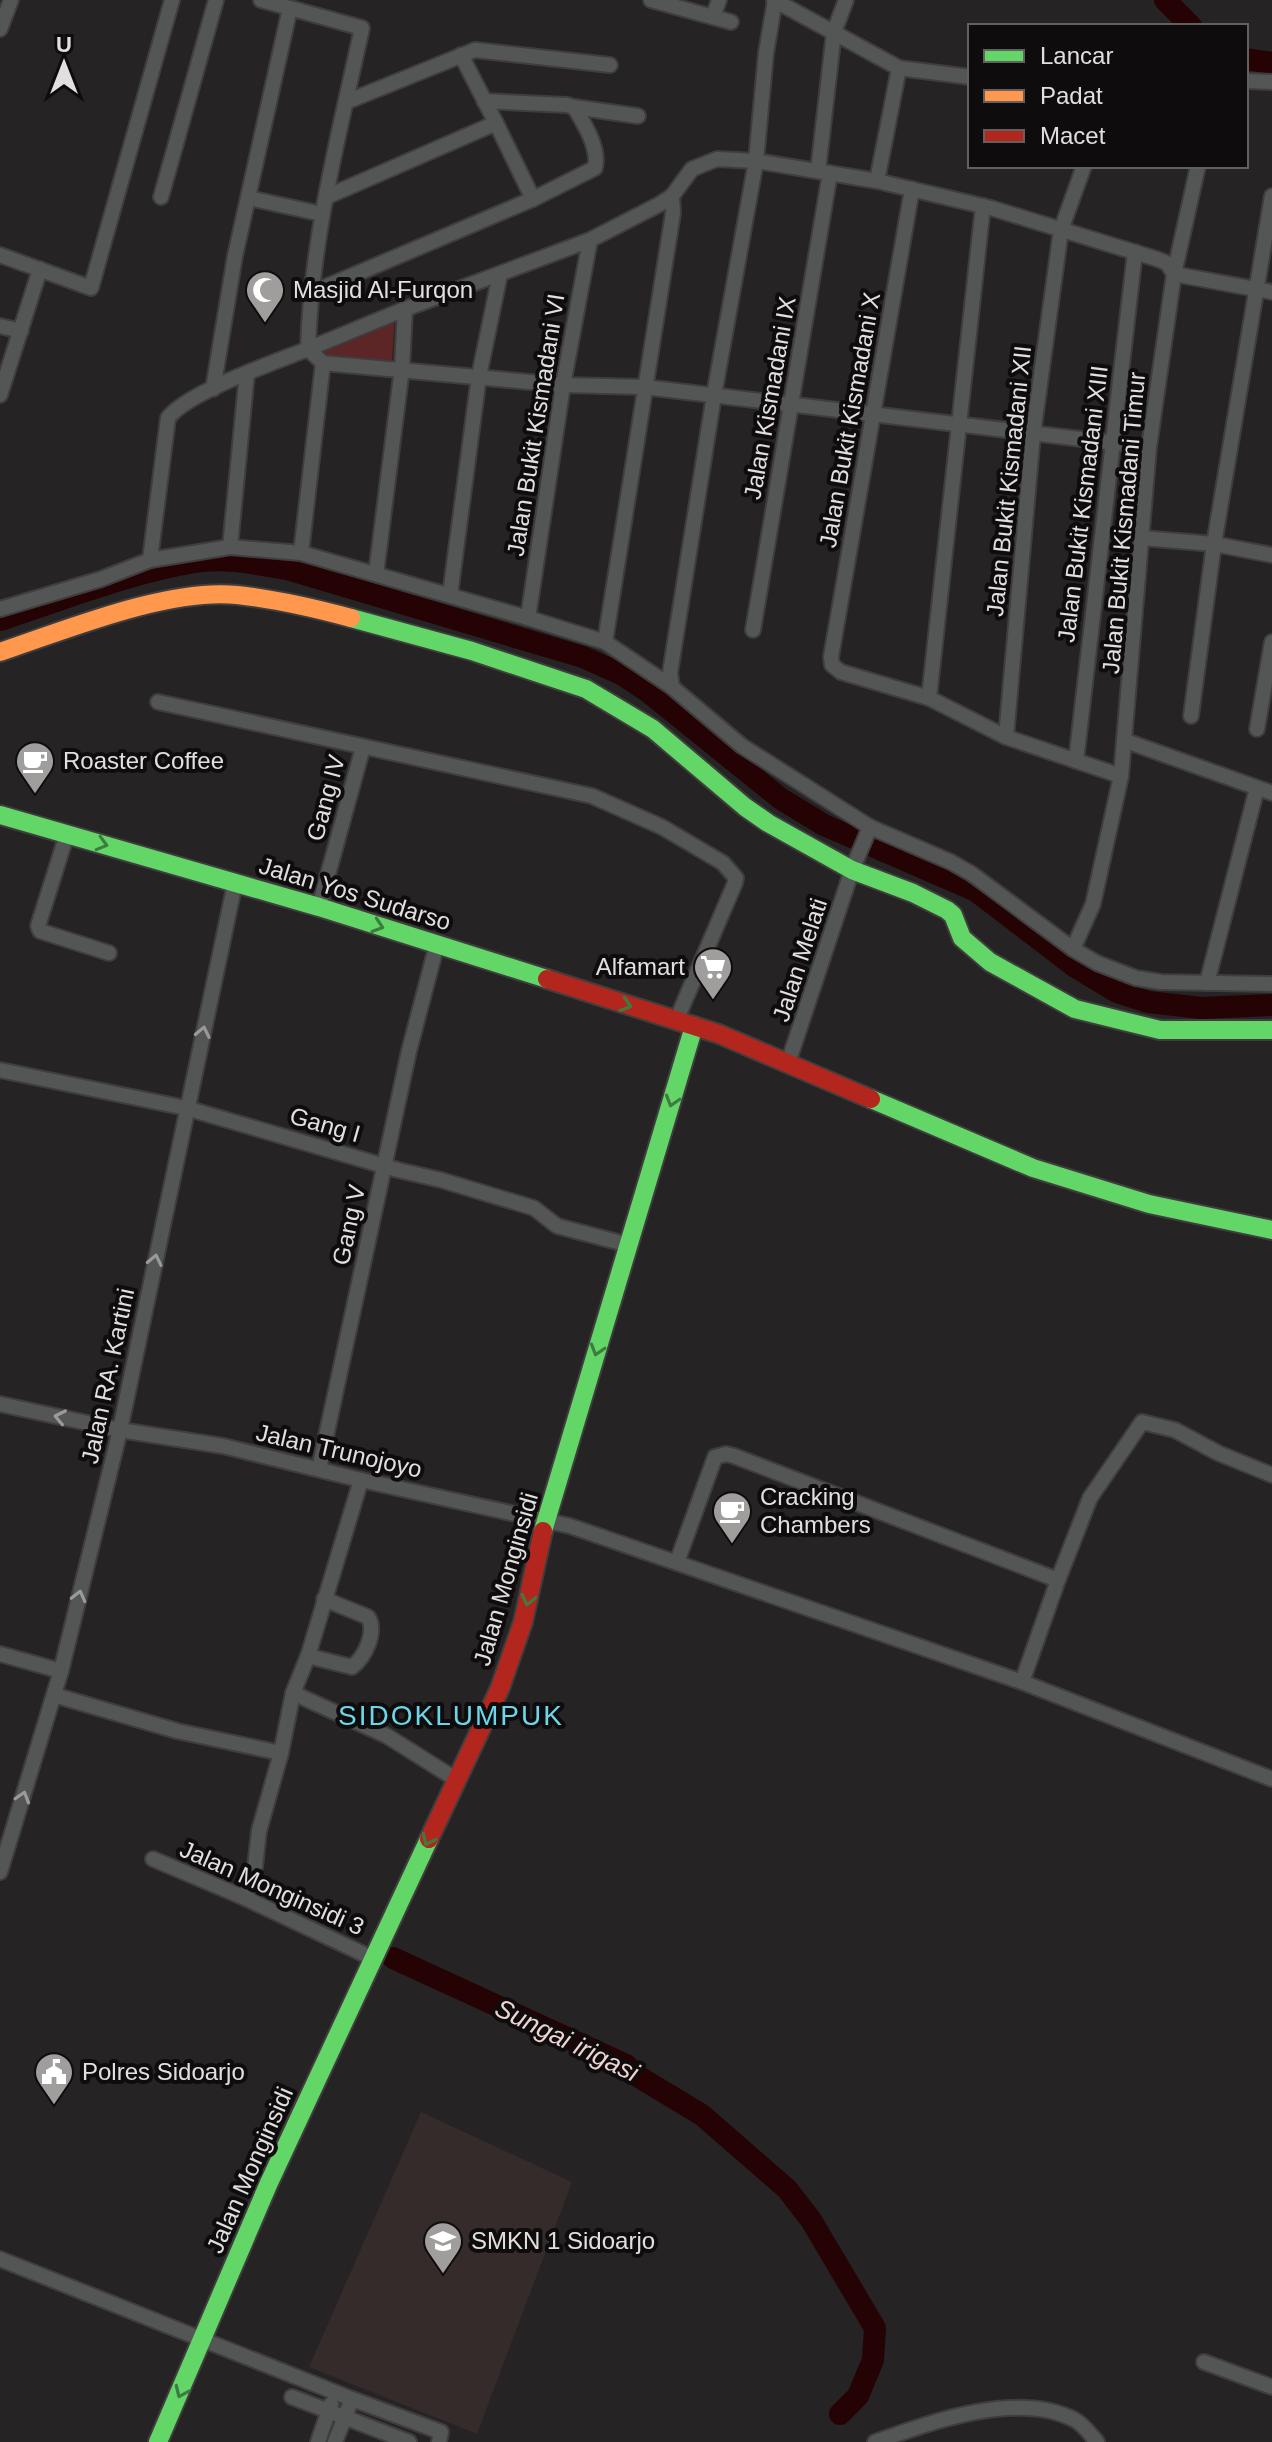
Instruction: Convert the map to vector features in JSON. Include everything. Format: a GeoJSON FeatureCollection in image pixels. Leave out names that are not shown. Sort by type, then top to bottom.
{"type":"FeatureCollection","features":[{"type":"Feature","properties":{"kind":"main road"},"geometry":{"type":"LineString","coordinates":[[0,652],[123,611],[185,598],[236,595],[336,614],[472,651],[586,689],[653,729],[745,807],[794,838],[947,910],[953,915],[968,945],[990,962],[1075,1009],[1160,1030],[1272,1030]]}},
{"type":"Feature","properties":{"kind":"main road","name":"Jalan Yos Sudarso"},"geometry":{"type":"LineString","coordinates":[[0,815],[319,907],[719,1034],[1033,1168],[1149,1204],[1272,1230]]}},
{"type":"Feature","properties":{"kind":"main road","name":"Jalan Monginsidi"},"geometry":{"type":"LineString","coordinates":[[158,2442],[268,2185],[500,1688],[523,1622],[546,1520],[629,1245],[685,1024]]}},
{"type":"Feature","properties":{"kind":"street"},"geometry":{"type":"LineString","coordinates":[[0,29],[11,0]]}},
{"type":"Feature","properties":{"kind":"street"},"geometry":{"type":"LineString","coordinates":[[0,255],[91,288],[172,0]]}},
{"type":"Feature","properties":{"kind":"street"},"geometry":{"type":"LineString","coordinates":[[161,197],[216,0]]}},
{"type":"Feature","properties":{"kind":"street"},"geometry":{"type":"LineString","coordinates":[[261,0],[362,28],[322,214],[311,293],[308,349]]}},
{"type":"Feature","properties":{"kind":"street"},"geometry":{"type":"LineString","coordinates":[[651,0],[731,22]]}},
{"type":"Feature","properties":{"kind":"street"},"geometry":{"type":"LineString","coordinates":[[713,17],[719,0]]}},
{"type":"Feature","properties":{"kind":"street"},"geometry":{"type":"LineString","coordinates":[[672,687],[670,673],[714,395],[756,161],[774,0],[899,68],[968,77]]}},
{"type":"Feature","properties":{"kind":"street","name":"Jalan Kismadani IX"},"geometry":{"type":"LineString","coordinates":[[753,630],[791,403],[824,172],[834,32],[846,0]]}},
{"type":"Feature","properties":{"kind":"street"},"geometry":{"type":"LineString","coordinates":[[213,389],[235,256],[290,8]]}},
{"type":"Feature","properties":{"kind":"street"},"geometry":{"type":"LineString","coordinates":[[346,102],[475,50],[610,65]]}},
{"type":"Feature","properties":{"kind":"street"},"geometry":{"type":"LineString","coordinates":[[461,55],[533,199]]}},
{"type":"Feature","properties":{"kind":"street"},"geometry":{"type":"LineString","coordinates":[[877,181],[899,68]]}},
{"type":"Feature","properties":{"kind":"street"},"geometry":{"type":"LineString","coordinates":[[1248,81],[1272,82]]}},
{"type":"Feature","properties":{"kind":"street"},"geometry":{"type":"LineString","coordinates":[[484,101],[574,107],[638,116]]}},
{"type":"Feature","properties":{"kind":"street"},"geometry":{"type":"LineString","coordinates":[[311,293],[533,199],[595,168],[597,163],[584,124],[574,107]]}},
{"type":"Feature","properties":{"kind":"street"},"geometry":{"type":"LineString","coordinates":[[326,197],[496,123]]}},
{"type":"Feature","properties":{"kind":"street"},"geometry":{"type":"LineString","coordinates":[[150,560],[168,418],[188,401],[247,373],[405,309],[590,240],[672,196],[692,169],[717,159],[756,161],[877,181],[983,206],[1167,263],[1174,274],[1272,292]]}},
{"type":"Feature","properties":{"kind":"street","name":"Jalan Bukit Kismadani XII"},"geometry":{"type":"LineString","coordinates":[[1006,737],[1033,434],[1061,230],[1083,168]]}},
{"type":"Feature","properties":{"kind":"street","name":"Jalan Bukit Kismadani Timur"},"geometry":{"type":"LineString","coordinates":[[1073,949],[1093,904],[1121,776],[1149,447],[1174,274],[1198,168]]}},
{"type":"Feature","properties":{"kind":"street","name":"Jalan Bukit Kismadani X"},"geometry":{"type":"LineString","coordinates":[[912,189],[831,657],[832,665],[841,672],[929,698]]}},
{"type":"Feature","properties":{"kind":"street"},"geometry":{"type":"LineString","coordinates":[[605,642],[673,213],[672,196]]}},
{"type":"Feature","properties":{"kind":"street"},"geometry":{"type":"LineString","coordinates":[[1191,716],[1214,544],[1272,196]]}},
{"type":"Feature","properties":{"kind":"street"},"geometry":{"type":"LineString","coordinates":[[249,198],[322,214]]}},
{"type":"Feature","properties":{"kind":"street"},"geometry":{"type":"LineString","coordinates":[[983,206],[929,698],[1006,737],[1121,776]]}},
{"type":"Feature","properties":{"kind":"street","name":"Jalan Bukit Kismadani VI"},"geometry":{"type":"LineString","coordinates":[[528,618],[563,385],[590,240]]}},
{"type":"Feature","properties":{"kind":"street","name":"Jalan Bukit Kismadani XIII"},"geometry":{"type":"LineString","coordinates":[[1076,761],[1135,252]]}},
{"type":"Feature","properties":{"kind":"street"},"geometry":{"type":"LineString","coordinates":[[0,395],[40,269]]}},
{"type":"Feature","properties":{"kind":"street"},"geometry":{"type":"LineString","coordinates":[[450,595],[479,376],[500,274]]}},
{"type":"Feature","properties":{"kind":"street"},"geometry":{"type":"LineString","coordinates":[[376,574],[402,368],[405,309]]}},
{"type":"Feature","properties":{"kind":"street"},"geometry":{"type":"LineString","coordinates":[[0,326],[21,331]]}},
{"type":"Feature","properties":{"kind":"street"},"geometry":{"type":"LineString","coordinates":[[308,349],[323,363],[563,385],[644,387],[1149,447]]}},
{"type":"Feature","properties":{"kind":"street"},"geometry":{"type":"LineString","coordinates":[[301,553],[323,363]]}},
{"type":"Feature","properties":{"kind":"street"},"geometry":{"type":"LineString","coordinates":[[230,547],[247,373]]}},
{"type":"Feature","properties":{"kind":"street"},"geometry":{"type":"LineString","coordinates":[[1142,538],[1214,544],[1272,555]]}},
{"type":"Feature","properties":{"kind":"street"},"geometry":{"type":"LineString","coordinates":[[0,609],[101,579],[150,560],[230,547],[301,553],[450,595],[605,642],[672,687],[742,746],[868,833],[926,850],[972,874],[1073,949],[1097,963],[1136,978],[1272,984]]}},
{"type":"Feature","properties":{"kind":"street"},"geometry":{"type":"LineString","coordinates":[[1257,729],[1272,642]]}},
{"type":"Feature","properties":{"kind":"street"},"geometry":{"type":"LineString","coordinates":[[158,702],[592,796],[662,827],[723,863],[736,878],[735,883],[685,1024]]}},
{"type":"Feature","properties":{"kind":"street"},"geometry":{"type":"LineString","coordinates":[[1126,741],[1272,793]]}},
{"type":"Feature","properties":{"kind":"street","name":"Gang IV"},"geometry":{"type":"LineString","coordinates":[[319,907],[363,747]]}},
{"type":"Feature","properties":{"kind":"street"},"geometry":{"type":"LineString","coordinates":[[1207,983],[1257,788]]}},
{"type":"Feature","properties":{"kind":"street","name":"Jalan Melati"},"geometry":{"type":"LineString","coordinates":[[788,1063],[868,833]]}},
{"type":"Feature","properties":{"kind":"street"},"geometry":{"type":"LineString","coordinates":[[67,834],[38,926],[40,931],[109,953]]}},
{"type":"Feature","properties":{"kind":"street","name":"Jalan RA. Kartini"},"geometry":{"type":"LineString","coordinates":[[0,1872],[61,1671],[120,1430],[235,883]]}},
{"type":"Feature","properties":{"kind":"street","name":"Gang V"},"geometry":{"type":"LineString","coordinates":[[319,1469],[409,1051],[437,944]]}},
{"type":"Feature","properties":{"kind":"street","name":"Gang I"},"geometry":{"type":"LineString","coordinates":[[0,1070],[186,1108],[534,1208],[557,1226],[629,1245]]}},
{"type":"Feature","properties":{"kind":"street","name":"Jalan Trunojoyo"},"geometry":{"type":"LineString","coordinates":[[0,1404],[120,1430],[223,1446],[546,1520],[677,1562],[1022,1682],[1272,1779]]}},
{"type":"Feature","properties":{"kind":"street"},"geometry":{"type":"LineString","coordinates":[[1022,1682],[1090,1498],[1142,1422],[1175,1430],[1218,1453],[1272,1475]]}},
{"type":"Feature","properties":{"kind":"street"},"geometry":{"type":"LineString","coordinates":[[677,1562],[709,1468],[715,1457],[726,1454],[1058,1580]]}},
{"type":"Feature","properties":{"kind":"street"},"geometry":{"type":"LineString","coordinates":[[245,1898],[255,1867],[259,1831],[281,1753],[293,1693],[308,1656],[361,1480]]}},
{"type":"Feature","properties":{"kind":"street"},"geometry":{"type":"LineString","coordinates":[[308,1656],[352,1667],[364,1653],[370,1636],[372,1624],[368,1617],[324,1599]]}},
{"type":"Feature","properties":{"kind":"street"},"geometry":{"type":"LineString","coordinates":[[0,1654],[61,1671]]}},
{"type":"Feature","properties":{"kind":"street"},"geometry":{"type":"LineString","coordinates":[[293,1693],[387,1736],[457,1780]]}},
{"type":"Feature","properties":{"kind":"street"},"geometry":{"type":"LineString","coordinates":[[54,1695],[177,1731],[281,1753]]}},
{"type":"Feature","properties":{"kind":"street","name":"Jalan Monginsidi 3"},"geometry":{"type":"LineString","coordinates":[[153,1859],[372,1958]]}},
{"type":"Feature","properties":{"kind":"street"},"geometry":{"type":"LineString","coordinates":[[0,2259],[441,2432],[439,2442]]}},
{"type":"Feature","properties":{"kind":"street"},"geometry":{"type":"LineString","coordinates":[[1204,2362],[1272,2387]]}},
{"type":"Feature","properties":{"kind":"street"},"geometry":{"type":"LineString","coordinates":[[318,2442],[336,2392]]}},
{"type":"Feature","properties":{"kind":"street"},"geometry":{"type":"LineString","coordinates":[[292,2397],[409,2442]]}},
{"type":"Feature","properties":{"kind":"street"},"geometry":{"type":"LineString","coordinates":[[335,2442],[352,2399]]}},
{"type":"Feature","properties":{"kind":"street"},"geometry":{"type":"LineString","coordinates":[[875,2442],[963,2414],[1007,2408],[1065,2417],[1083,2426],[1097,2442]]}},
{"type":"Feature","properties":{"kind":"shaded area"},"geometry":{"type":"Polygon","coordinates":[[[395,315],[392,361],[324,355],[325,346],[395,315]]]}},
{"type":"Feature","properties":{"kind":"shaded area","name":"SMKN 1 Sidoarjo"},"geometry":{"type":"Polygon","coordinates":[[[421,2112],[572,2182],[477,2434],[309,2367],[421,2112]]]}},
{"type":"Feature","properties":{"kind":"waterway"},"geometry":{"type":"LineString","coordinates":[[1165,0],[1189,24]]}},
{"type":"Feature","properties":{"kind":"waterway"},"geometry":{"type":"LineString","coordinates":[[1248,59],[1272,63]]}},
{"type":"Feature","properties":{"kind":"waterway"},"geometry":{"type":"LineString","coordinates":[[0,620],[146,573],[195,562],[229,561],[287,569],[583,657],[623,675],[647,691],[781,799],[824,825],[976,891],[1074,966],[1117,992],[1148,1002],[1201,1008],[1272,1005]]}},
{"type":"Feature","properties":{"kind":"waterway","name":"Sungai irigasi"},"geometry":{"type":"LineString","coordinates":[[393,1958],[626,2065],[639,2077],[702,2115],[787,2189],[811,2220],[875,2328],[873,2360],[858,2396],[840,2414]]}},
{"type":"Feature","properties":{"kind":"traffic: fast"},"geometry":{"type":"LineString","coordinates":[[351,618],[472,651],[586,689],[653,729],[768,823],[852,870],[913,893],[947,910],[953,915],[962,938],[990,962],[1075,1009],[1160,1030],[1272,1030]]}},
{"type":"Feature","properties":{"kind":"traffic: fast"},"geometry":{"type":"LineString","coordinates":[[0,815],[319,907],[547,979]]}},
{"type":"Feature","properties":{"kind":"traffic: fast"},"geometry":{"type":"LineString","coordinates":[[543,1531],[694,1026]]}},
{"type":"Feature","properties":{"kind":"traffic: fast"},"geometry":{"type":"LineString","coordinates":[[871,1099],[1033,1168],[1149,1204],[1272,1230]]}},
{"type":"Feature","properties":{"kind":"traffic: fast"},"geometry":{"type":"LineString","coordinates":[[158,2442],[268,2185],[429,1839]]}},
{"type":"Feature","properties":{"kind":"traffic: slow"},"geometry":{"type":"LineString","coordinates":[[0,652],[149,604],[209,595],[265,599],[351,618]]}},
{"type":"Feature","properties":{"kind":"traffic: jam"},"geometry":{"type":"LineString","coordinates":[[547,979],[719,1034],[871,1099]]}},
{"type":"Feature","properties":{"kind":"traffic: jam"},"geometry":{"type":"LineString","coordinates":[[429,1839],[500,1688],[523,1622],[543,1531]]}},
{"type":"Feature","properties":{"kind":"place","name":"Masjid Al-Furqon"},"geometry":{"type":"Point","coordinates":[265,324]}},
{"type":"Feature","properties":{"kind":"place","name":"Roaster Coffee"},"geometry":{"type":"Point","coordinates":[35,795]}},
{"type":"Feature","properties":{"kind":"place","name":"Alfamart"},"geometry":{"type":"Point","coordinates":[713,1001]}},
{"type":"Feature","properties":{"kind":"place","name":"Cracking Chambers"},"geometry":{"type":"Point","coordinates":[732,1545]}},
{"type":"Feature","properties":{"kind":"place","name":"Polres Sidoarjo"},"geometry":{"type":"Point","coordinates":[54,2106]}},
{"type":"Feature","properties":{"kind":"place","name":"SMKN 1 Sidoarjo"},"geometry":{"type":"Point","coordinates":[443,2275]}},
{"type":"Feature","properties":{"kind":"district","name":"SIDOKLUMPUK"},"geometry":{"type":"Point","coordinates":[451,1715]}}]}
